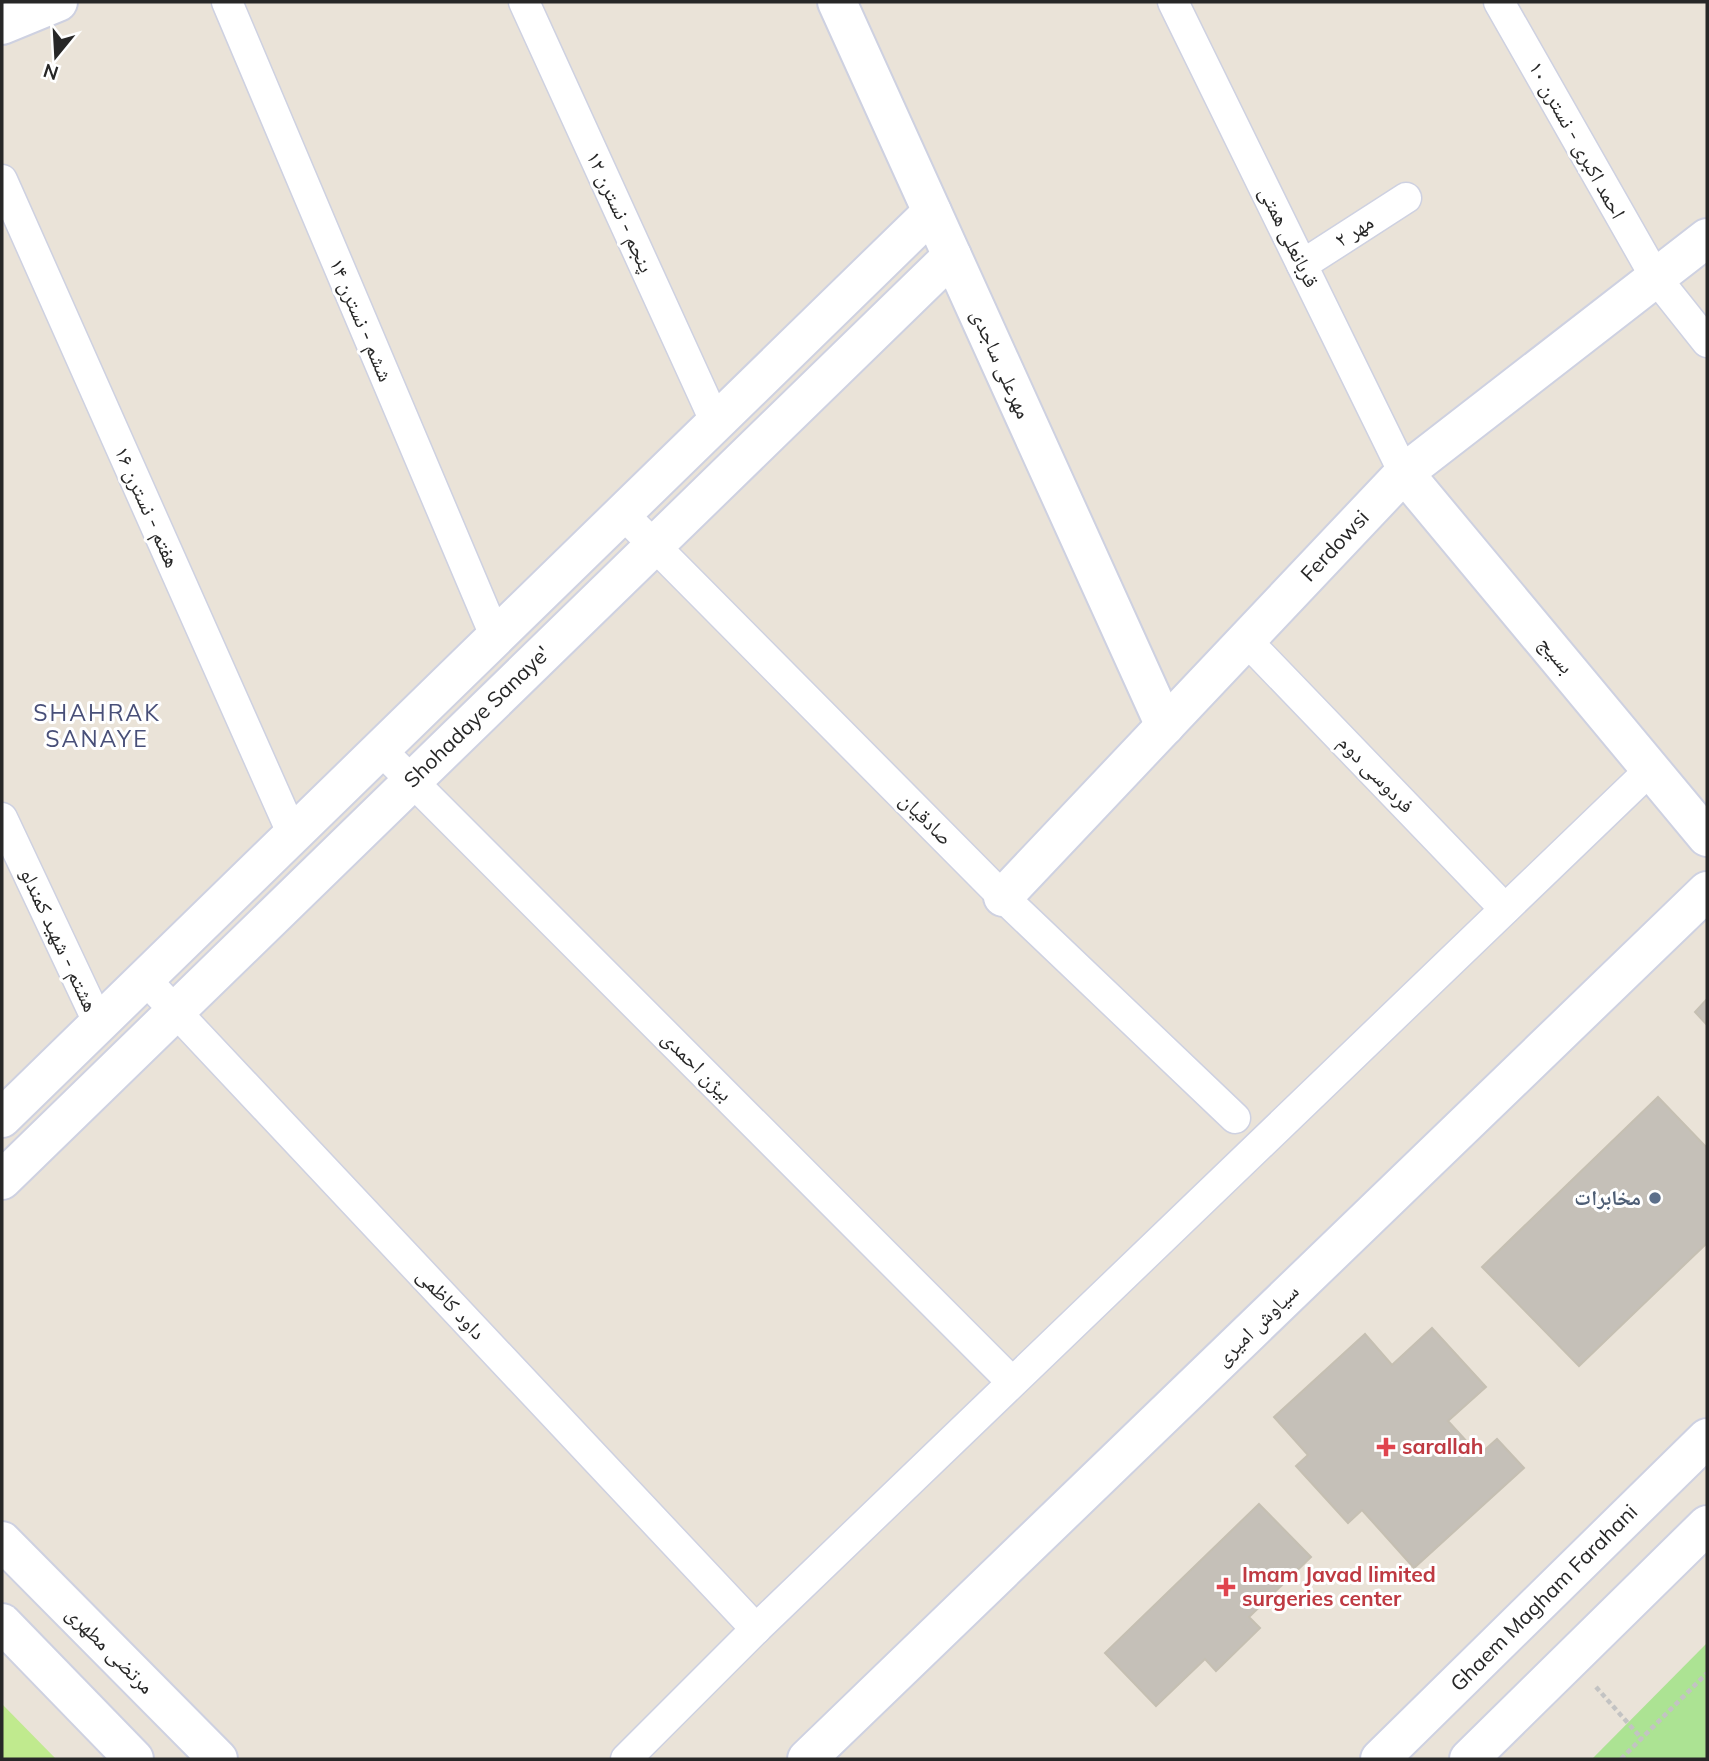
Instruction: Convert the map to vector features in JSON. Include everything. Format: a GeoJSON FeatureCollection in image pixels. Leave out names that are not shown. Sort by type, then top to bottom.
{"type":"FeatureCollection","features":[{"type":"Feature","properties":{"kind":"street"},"geometry":{"type":"LineString","coordinates":[[2,25],[58,2]]}},
{"type":"Feature","properties":{"kind":"street","name":"ششم - نسترن ۱۴"},"geometry":{"type":"LineString","coordinates":[[227,2],[496,638]]}},
{"type":"Feature","properties":{"kind":"street","name":"پنجم - نسترن ۱۲"},"geometry":{"type":"LineString","coordinates":[[524,2],[716,423]]}},
{"type":"Feature","properties":{"kind":"street","name":"مهرعلی ساجدی"},"geometry":{"type":"LineString","coordinates":[[837,2],[1165,726]]}},
{"type":"Feature","properties":{"kind":"street","name":"قربانعلی همتی"},"geometry":{"type":"LineString","coordinates":[[1174,2],[1404,473]]}},
{"type":"Feature","properties":{"kind":"street","name":"احمد اکبری - نسترن ۱۰"},"geometry":{"type":"LineString","coordinates":[[1499,2],[1656,278],[1707,342]]}},
{"type":"Feature","properties":{"kind":"street","name":"هفتم - نسترن ۱۶"},"geometry":{"type":"LineString","coordinates":[[2,180],[293,835]]}},
{"type":"Feature","properties":{"kind":"street","name":"مهر ۲"},"geometry":{"type":"LineString","coordinates":[[1303,265],[1406,198]]}},
{"type":"Feature","properties":{"kind":"street","name":"Shohadaye Sanaye'"},"geometry":{"type":"LineString","coordinates":[[2,1118],[932,212]]}},
{"type":"Feature","properties":{"kind":"street","name":"Ferdowsi"},"geometry":{"type":"LineString","coordinates":[[1003,897],[1404,473],[1707,238]]}},
{"type":"Feature","properties":{"kind":"street","name":"Shohadaye Sanaye'"},"geometry":{"type":"LineString","coordinates":[[2,1180],[952,256]]}},
{"type":"Feature","properties":{"kind":"street"},"geometry":{"type":"LineString","coordinates":[[849,293],[880,326]]}},
{"type":"Feature","properties":{"kind":"street","name":"بسیج"},"geometry":{"type":"LineString","coordinates":[[1404,473],[1707,837]]}},
{"type":"Feature","properties":{"kind":"street","name":"صادقیان"},"geometry":{"type":"LineString","coordinates":[[623,514],[1003,897],[1235,1118]]}},
{"type":"Feature","properties":{"kind":"street","name":"فردوسی دوم"},"geometry":{"type":"LineString","coordinates":[[1246,640],[1506,909]]}},
{"type":"Feature","properties":{"kind":"street","name":"بیژن احمدی"},"geometry":{"type":"LineString","coordinates":[[381,750],[1012,1382]]}},
{"type":"Feature","properties":{"kind":"street"},"geometry":{"type":"LineString","coordinates":[[626,1759],[756,1629],[1651,769]]}},
{"type":"Feature","properties":{"kind":"street","name":"هشتم - شهید کمندلو"},"geometry":{"type":"LineString","coordinates":[[2,818],[99,1024]]}},
{"type":"Feature","properties":{"kind":"street","name":"سیاوش امیری"},"geometry":{"type":"LineString","coordinates":[[807,1759],[1707,891]]}},
{"type":"Feature","properties":{"kind":"street","name":"داود کاظمی"},"geometry":{"type":"LineString","coordinates":[[145,979],[756,1629]]}},
{"type":"Feature","properties":{"kind":"street","name":"Ghaem Magham Farahani"},"geometry":{"type":"LineString","coordinates":[[1380,1759],[1707,1438]]}},
{"type":"Feature","properties":{"kind":"street"},"geometry":{"type":"LineString","coordinates":[[1469,1759],[1707,1525]]}},
{"type":"Feature","properties":{"kind":"street","name":"مرتضی مطهری"},"geometry":{"type":"LineString","coordinates":[[2,1541],[218,1759]]}},
{"type":"Feature","properties":{"kind":"street"},"geometry":{"type":"LineString","coordinates":[[2,1623],[134,1759]]}},
{"type":"Feature","properties":{"kind":"path"},"geometry":{"type":"LineString","coordinates":[[1621,1759],[1707,1673]]}},
{"type":"Feature","properties":{"kind":"green space"},"geometry":{"type":"Polygon","coordinates":[[[1707,1643],[1707,1759],[1592,1759],[1707,1643]]]}},
{"type":"Feature","properties":{"kind":"green space"},"geometry":{"type":"Polygon","coordinates":[[[2,1704],[56,1759],[2,1759],[2,1704]]]}},
{"type":"Feature","properties":{"kind":"building"},"geometry":{"type":"Polygon","coordinates":[[[1707,999],[1707,1025],[1695,1012],[1707,999]]]}},
{"type":"Feature","properties":{"kind":"building"},"geometry":{"type":"Polygon","coordinates":[[[1658,1097],[1707,1148],[1707,1243],[1579,1366],[1482,1267],[1658,1097]]]}},
{"type":"Feature","properties":{"kind":"building","name":"sarallah"},"geometry":{"type":"Polygon","coordinates":[[[1432,1328],[1486,1387],[1448,1421],[1479,1455],[1497,1439],[1524,1468],[1414,1568],[1362,1510],[1348,1523],[1296,1466],[1308,1455],[1274,1417],[1365,1334],[1392,1365],[1432,1328]]]}},
{"type":"Feature","properties":{"kind":"building","name":"Imam Javad limited surgeries center"},"geometry":{"type":"Polygon","coordinates":[[[1259,1504],[1311,1557],[1249,1617],[1260,1628],[1216,1671],[1205,1659],[1156,1706],[1105,1653],[1259,1504]]]}},
{"type":"Feature","properties":{"kind":"place","name":"مخابرات"},"geometry":{"type":"Point","coordinates":[1655,1198]}},
{"type":"Feature","properties":{"kind":"place","name":"sarallah"},"geometry":{"type":"Point","coordinates":[1386,1447]}},
{"type":"Feature","properties":{"kind":"place","name":"Imam Javad limited surgeries center"},"geometry":{"type":"Point","coordinates":[1226,1587]}},
{"type":"Feature","properties":{"kind":"district","name":"SHAHRAK SANAYE"},"geometry":{"type":"Point","coordinates":[97,726]}}]}
